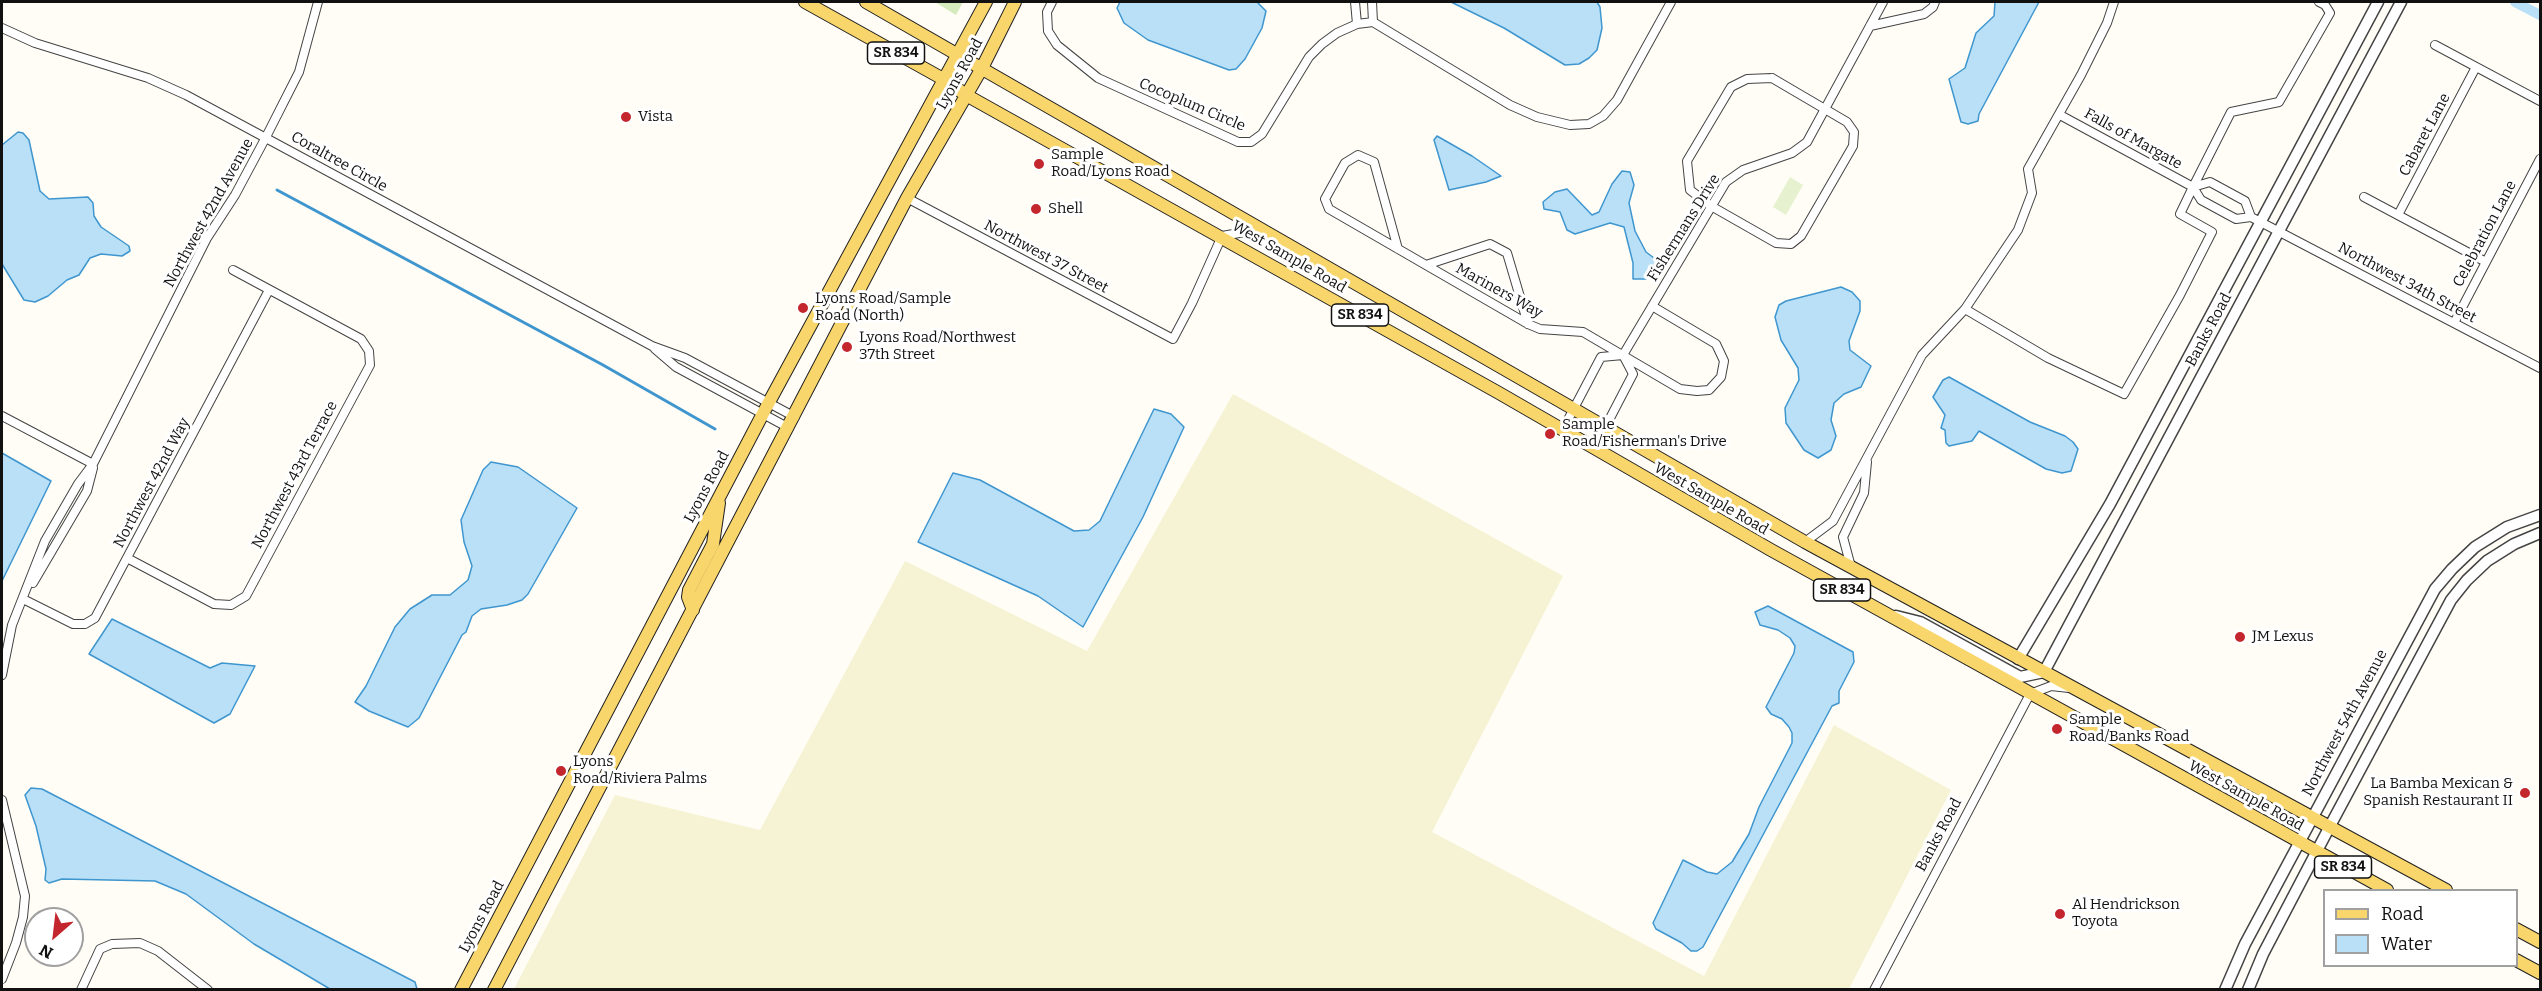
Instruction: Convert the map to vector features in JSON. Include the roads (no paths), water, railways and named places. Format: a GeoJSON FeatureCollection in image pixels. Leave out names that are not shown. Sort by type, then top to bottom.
{"type":"FeatureCollection","features":[{"type":"Feature","properties":{"kind":"main road","name":"West Sample Road"},"geometry":{"type":"LineString","coordinates":[[805,2],[945,80],[966,95],[1222,236],[1884,613],[2383,889]]}},
{"type":"Feature","properties":{"kind":"main road","name":"West Sample Road"},"geometry":{"type":"LineString","coordinates":[[866,2],[1264,228],[1605,428],[1805,542],[2442,889]]}},
{"type":"Feature","properties":{"kind":"main road","name":"Lyons Road"},"geometry":{"type":"LineString","coordinates":[[461,990],[765,409],[986,2]]}},
{"type":"Feature","properties":{"kind":"main road","name":"Lyons Road"},"geometry":{"type":"LineString","coordinates":[[494,990],[792,423],[907,198],[982,68],[1015,2]]}},
{"type":"Feature","properties":{"kind":"main road"},"geometry":{"type":"LineString","coordinates":[[693,610],[687,597],[713,544],[721,493]]}},
{"type":"Feature","properties":{"kind":"main road"},"geometry":{"type":"LineString","coordinates":[[2518,930],[2541,942]]}},
{"type":"Feature","properties":{"kind":"main road"},"geometry":{"type":"LineString","coordinates":[[2518,961],[2541,974]]}},
{"type":"Feature","properties":{"kind":"street","name":"Northwest 42nd Avenue"},"geometry":{"type":"LineString","coordinates":[[2,675],[12,625],[45,541],[78,484],[93,464],[207,238],[235,195],[299,72],[318,2]]}},
{"type":"Feature","properties":{"kind":"street","name":"Cocoplum Circle"},"geometry":{"type":"LineString","coordinates":[[1052,2],[1047,12],[1048,31],[1057,45],[1098,78],[1238,142],[1251,142],[1262,134],[1309,57],[1337,33],[1357,24],[1373,22]]}},
{"type":"Feature","properties":{"kind":"street"},"geometry":{"type":"LineString","coordinates":[[1355,2],[1357,24]]}},
{"type":"Feature","properties":{"kind":"street"},"geometry":{"type":"LineString","coordinates":[[1372,2],[1373,22],[1510,105],[1537,117],[1570,125],[1589,124],[1603,116],[1617,100],[1671,2]]}},
{"type":"Feature","properties":{"kind":"street","name":"Fishermans Drive"},"geometry":{"type":"LineString","coordinates":[[1623,355],[1726,182],[1743,170],[1792,153],[1807,142],[1883,2]]}},
{"type":"Feature","properties":{"kind":"street"},"geometry":{"type":"LineString","coordinates":[[1870,26],[1924,14],[1933,7],[1935,2]]}},
{"type":"Feature","properties":{"kind":"street"},"geometry":{"type":"LineString","coordinates":[[1805,542],[1833,521],[1922,355],[1965,309],[2018,230],[2032,193],[2028,169],[2061,115],[2107,23],[2114,2]]}},
{"type":"Feature","properties":{"kind":"street"},"geometry":{"type":"LineString","coordinates":[[1965,309],[2048,358],[2124,394],[2180,295],[2212,232],[2180,214],[2193,187],[2231,112],[2279,102],[2330,13],[2325,5],[2319,2]]}},
{"type":"Feature","properties":{"kind":"street","name":"Banks Road"},"geometry":{"type":"LineString","coordinates":[[2018,659],[2110,504],[2256,219],[2378,2]]}},
{"type":"Feature","properties":{"kind":"street","name":"Banks Road"},"geometry":{"type":"LineString","coordinates":[[2044,672],[2401,2]]}},
{"type":"Feature","properties":{"kind":"street","name":"Coraltree Circle"},"geometry":{"type":"LineString","coordinates":[[2,28],[35,43],[148,78],[266,137],[396,210],[652,346],[676,367],[792,423]]}},
{"type":"Feature","properties":{"kind":"street"},"geometry":{"type":"LineString","coordinates":[[2435,45],[2541,101]]}},
{"type":"Feature","properties":{"kind":"street","name":"Cabaret Lane"},"geometry":{"type":"LineString","coordinates":[[2398,215],[2476,67]]}},
{"type":"Feature","properties":{"kind":"street"},"geometry":{"type":"LineString","coordinates":[[1772,78],[1826,108],[1847,122],[1854,132],[1853,146],[1801,236],[1791,244],[1776,243],[1711,206],[1690,190],[1687,161],[1731,87],[1747,79],[1772,78]]}},
{"type":"Feature","properties":{"kind":"street","name":"Falls of Margate"},"geometry":{"type":"LineString","coordinates":[[2061,115],[2193,187],[2201,200],[2236,219],[2256,219]]}},
{"type":"Feature","properties":{"kind":"street","name":"Mariners Way"},"geometry":{"type":"LineString","coordinates":[[1398,249],[1374,162],[1358,155],[1345,163],[1325,199],[1329,209],[1426,266],[1528,324],[1540,329],[1583,332],[1680,389],[1709,390],[1721,377],[1724,361],[1716,344],[1652,306]]}},
{"type":"Feature","properties":{"kind":"street","name":"Celebration Lane"},"geometry":{"type":"LineString","coordinates":[[2454,322],[2541,159]]}},
{"type":"Feature","properties":{"kind":"street","name":"Falls of Margate"},"geometry":{"type":"LineString","coordinates":[[2193,187],[2210,182],[2245,201],[2256,219]]}},
{"type":"Feature","properties":{"kind":"street"},"geometry":{"type":"LineString","coordinates":[[2364,197],[2486,262]]}},
{"type":"Feature","properties":{"kind":"street","name":"Northwest 37 Street"},"geometry":{"type":"LineString","coordinates":[[907,198],[1173,339],[1222,236]]}},
{"type":"Feature","properties":{"kind":"street","name":"Northwest 34th Street"},"geometry":{"type":"LineString","coordinates":[[2256,219],[2541,368]]}},
{"type":"Feature","properties":{"kind":"street"},"geometry":{"type":"LineString","coordinates":[[1222,236],[1264,228]]}},
{"type":"Feature","properties":{"kind":"street"},"geometry":{"type":"LineString","coordinates":[[1426,266],[1490,244],[1507,253],[1528,324]]}},
{"type":"Feature","properties":{"kind":"street"},"geometry":{"type":"LineString","coordinates":[[233,270],[269,290]]}},
{"type":"Feature","properties":{"kind":"street","name":"Northwest 43rd Terrace"},"geometry":{"type":"LineString","coordinates":[[127,558],[214,604],[231,605],[246,596],[370,365],[369,351],[362,339],[269,290]]}},
{"type":"Feature","properties":{"kind":"street","name":"Northwest 42nd Way"},"geometry":{"type":"LineString","coordinates":[[23,599],[73,624],[85,624],[95,618],[269,290]]}},
{"type":"Feature","properties":{"kind":"street"},"geometry":{"type":"LineString","coordinates":[[1562,430],[1601,357],[1623,355],[1633,374],[1594,449]]}},
{"type":"Feature","properties":{"kind":"street"},"geometry":{"type":"LineString","coordinates":[[2,416],[93,464]]}},
{"type":"Feature","properties":{"kind":"street"},"geometry":{"type":"LineString","coordinates":[[1851,567],[1843,537],[1864,493],[1868,458]]}},
{"type":"Feature","properties":{"kind":"street","name":"Northwest 54th Avenue"},"geometry":{"type":"LineString","coordinates":[[2225,990],[2245,944],[2435,590],[2475,547],[2507,527],[2541,515]]}},
{"type":"Feature","properties":{"kind":"street"},"geometry":{"type":"LineString","coordinates":[[2248,990],[2263,954],[2451,600],[2467,580],[2487,561],[2514,544],[2541,533]]}},
{"type":"Feature","properties":{"kind":"street"},"geometry":{"type":"LineString","coordinates":[[1884,613],[1920,622],[2020,677],[2044,672]]}},
{"type":"Feature","properties":{"kind":"street"},"geometry":{"type":"LineString","coordinates":[[2030,694],[2051,686],[2076,688]]}},
{"type":"Feature","properties":{"kind":"street","name":"Banks Road"},"geometry":{"type":"LineString","coordinates":[[1874,990],[2030,694]]}},
{"type":"Feature","properties":{"kind":"street"},"geometry":{"type":"LineString","coordinates":[[2,801],[25,896],[23,917],[16,943],[2,979]]}},
{"type":"Feature","properties":{"kind":"street"},"geometry":{"type":"LineString","coordinates":[[81,990],[100,949],[112,944],[140,943],[150,946],[208,990]]}},
{"type":"Feature","properties":{"kind":"water"},"geometry":{"type":"Polygon","coordinates":[[[1120,2],[1257,2],[1266,11],[1262,28],[1245,59],[1236,69],[1229,70],[1148,40],[1124,23],[1117,8],[1120,2]]]}},
{"type":"Feature","properties":{"kind":"water"},"geometry":{"type":"Polygon","coordinates":[[[1451,2],[1597,2],[1600,7],[1602,28],[1597,50],[1579,64],[1565,65],[1504,28],[1451,2]]]}},
{"type":"Feature","properties":{"kind":"water"},"geometry":{"type":"Polygon","coordinates":[[[1995,2],[2039,2],[1979,114],[1978,121],[1968,124],[1961,122],[1949,79],[1965,68],[1976,33],[1994,16],[1995,2]]]}},
{"type":"Feature","properties":{"kind":"water"},"geometry":{"type":"Polygon","coordinates":[[[18,132],[23,133],[29,140],[40,191],[49,199],[88,197],[93,203],[94,216],[101,227],[129,246],[130,251],[122,256],[101,254],[90,258],[79,275],[67,280],[48,296],[35,302],[24,300],[2,264],[2,145],[18,132]]]}},
{"type":"Feature","properties":{"kind":"water"},"geometry":{"type":"Polygon","coordinates":[[[1437,136],[1501,176],[1486,182],[1449,190],[1434,140],[1437,136]]]}},
{"type":"Feature","properties":{"kind":"water"},"geometry":{"type":"Polygon","coordinates":[[[1622,171],[1630,172],[1634,185],[1629,203],[1635,231],[1646,252],[1654,258],[1662,259],[1663,263],[1646,279],[1633,279],[1633,263],[1624,227],[1610,223],[1575,234],[1567,230],[1560,212],[1544,209],[1543,202],[1555,192],[1567,189],[1592,215],[1599,212],[1612,184],[1622,171]]]}},
{"type":"Feature","properties":{"kind":"water"},"geometry":{"type":"Polygon","coordinates":[[[1841,287],[1852,292],[1860,301],[1860,311],[1849,341],[1850,350],[1871,366],[1861,387],[1844,394],[1834,403],[1831,420],[1836,436],[1831,450],[1818,458],[1804,450],[1786,423],[1785,408],[1799,380],[1798,368],[1781,340],[1775,317],[1779,305],[1786,301],[1841,287]]]}},
{"type":"Feature","properties":{"kind":"water"},"geometry":{"type":"Polygon","coordinates":[[[1949,377],[2030,422],[2065,436],[2073,442],[2078,449],[2071,471],[2062,473],[2046,469],[1979,431],[1972,441],[1949,446],[1946,443],[1945,430],[1941,428],[1945,415],[1933,397],[1943,380],[1949,377]]]}},
{"type":"Feature","properties":{"kind":"water"},"geometry":{"type":"Polygon","coordinates":[[[1154,409],[1171,414],[1184,427],[1143,517],[1083,627],[1038,596],[918,542],[953,473],[980,480],[1074,531],[1089,530],[1100,521],[1154,409]]]}},
{"type":"Feature","properties":{"kind":"water"},"geometry":{"type":"Polygon","coordinates":[[[2,453],[51,481],[2,581],[2,453]]]}},
{"type":"Feature","properties":{"kind":"water"},"geometry":{"type":"Polygon","coordinates":[[[491,462],[518,467],[577,508],[528,594],[522,600],[481,609],[472,616],[466,632],[462,635],[419,718],[408,727],[369,711],[355,702],[366,686],[395,627],[410,609],[432,595],[450,595],[468,580],[472,566],[464,542],[461,520],[483,470],[491,462]]]}},
{"type":"Feature","properties":{"kind":"water"},"geometry":{"type":"Polygon","coordinates":[[[1768,606],[1853,652],[1854,662],[1839,691],[1839,703],[1832,706],[1703,947],[1697,951],[1691,951],[1682,943],[1656,929],[1653,923],[1683,860],[1707,872],[1717,874],[1732,862],[1749,834],[1759,807],[1792,743],[1792,733],[1789,727],[1782,719],[1771,714],[1766,707],[1794,653],[1795,646],[1790,638],[1778,630],[1760,625],[1755,612],[1768,606]]]}},
{"type":"Feature","properties":{"kind":"water"},"geometry":{"type":"Polygon","coordinates":[[[112,619],[210,668],[222,663],[255,666],[230,714],[214,723],[89,654],[112,619]]]}},
{"type":"Feature","properties":{"kind":"water"},"geometry":{"type":"Polygon","coordinates":[[[31,788],[42,789],[415,982],[417,989],[330,989],[254,944],[186,894],[155,881],[62,879],[49,883],[45,880],[46,869],[36,826],[25,795],[31,788]]]}},
{"type":"Feature","properties":{"kind":"waterway"},"geometry":{"type":"LineString","coordinates":[[2515,2],[2540,15]]}},
{"type":"Feature","properties":{"kind":"waterway"},"geometry":{"type":"LineString","coordinates":[[277,190],[603,365],[715,429]]}},
{"type":"Feature","properties":{"kind":"place","name":"Vista"},"geometry":{"type":"Point","coordinates":[626,117]}},
{"type":"Feature","properties":{"kind":"place","name":"Sample Road/Lyons Road"},"geometry":{"type":"Point","coordinates":[1039,164]}},
{"type":"Feature","properties":{"kind":"place","name":"Shell"},"geometry":{"type":"Point","coordinates":[1036,209]}},
{"type":"Feature","properties":{"kind":"place","name":"Lyons Road/Sample Road (North)"},"geometry":{"type":"Point","coordinates":[803,308]}},
{"type":"Feature","properties":{"kind":"place","name":"Lyons Road/Northwest 37th Street"},"geometry":{"type":"Point","coordinates":[847,347]}},
{"type":"Feature","properties":{"kind":"place","name":"Sample Road/Fisherman's Drive"},"geometry":{"type":"Point","coordinates":[1550,434]}},
{"type":"Feature","properties":{"kind":"place","name":"JM Lexus"},"geometry":{"type":"Point","coordinates":[2240,637]}},
{"type":"Feature","properties":{"kind":"place","name":"Sample Road/Banks Road"},"geometry":{"type":"Point","coordinates":[2057,729]}},
{"type":"Feature","properties":{"kind":"place","name":"Lyons Road/Riviera Palms"},"geometry":{"type":"Point","coordinates":[561,771]}},
{"type":"Feature","properties":{"kind":"place","name":"La Bamba Mexican & Spanish Restaurant II"},"geometry":{"type":"Point","coordinates":[2525,793]}},
{"type":"Feature","properties":{"kind":"place","name":"Al Hendrickson Toyota"},"geometry":{"type":"Point","coordinates":[2060,914]}}]}
